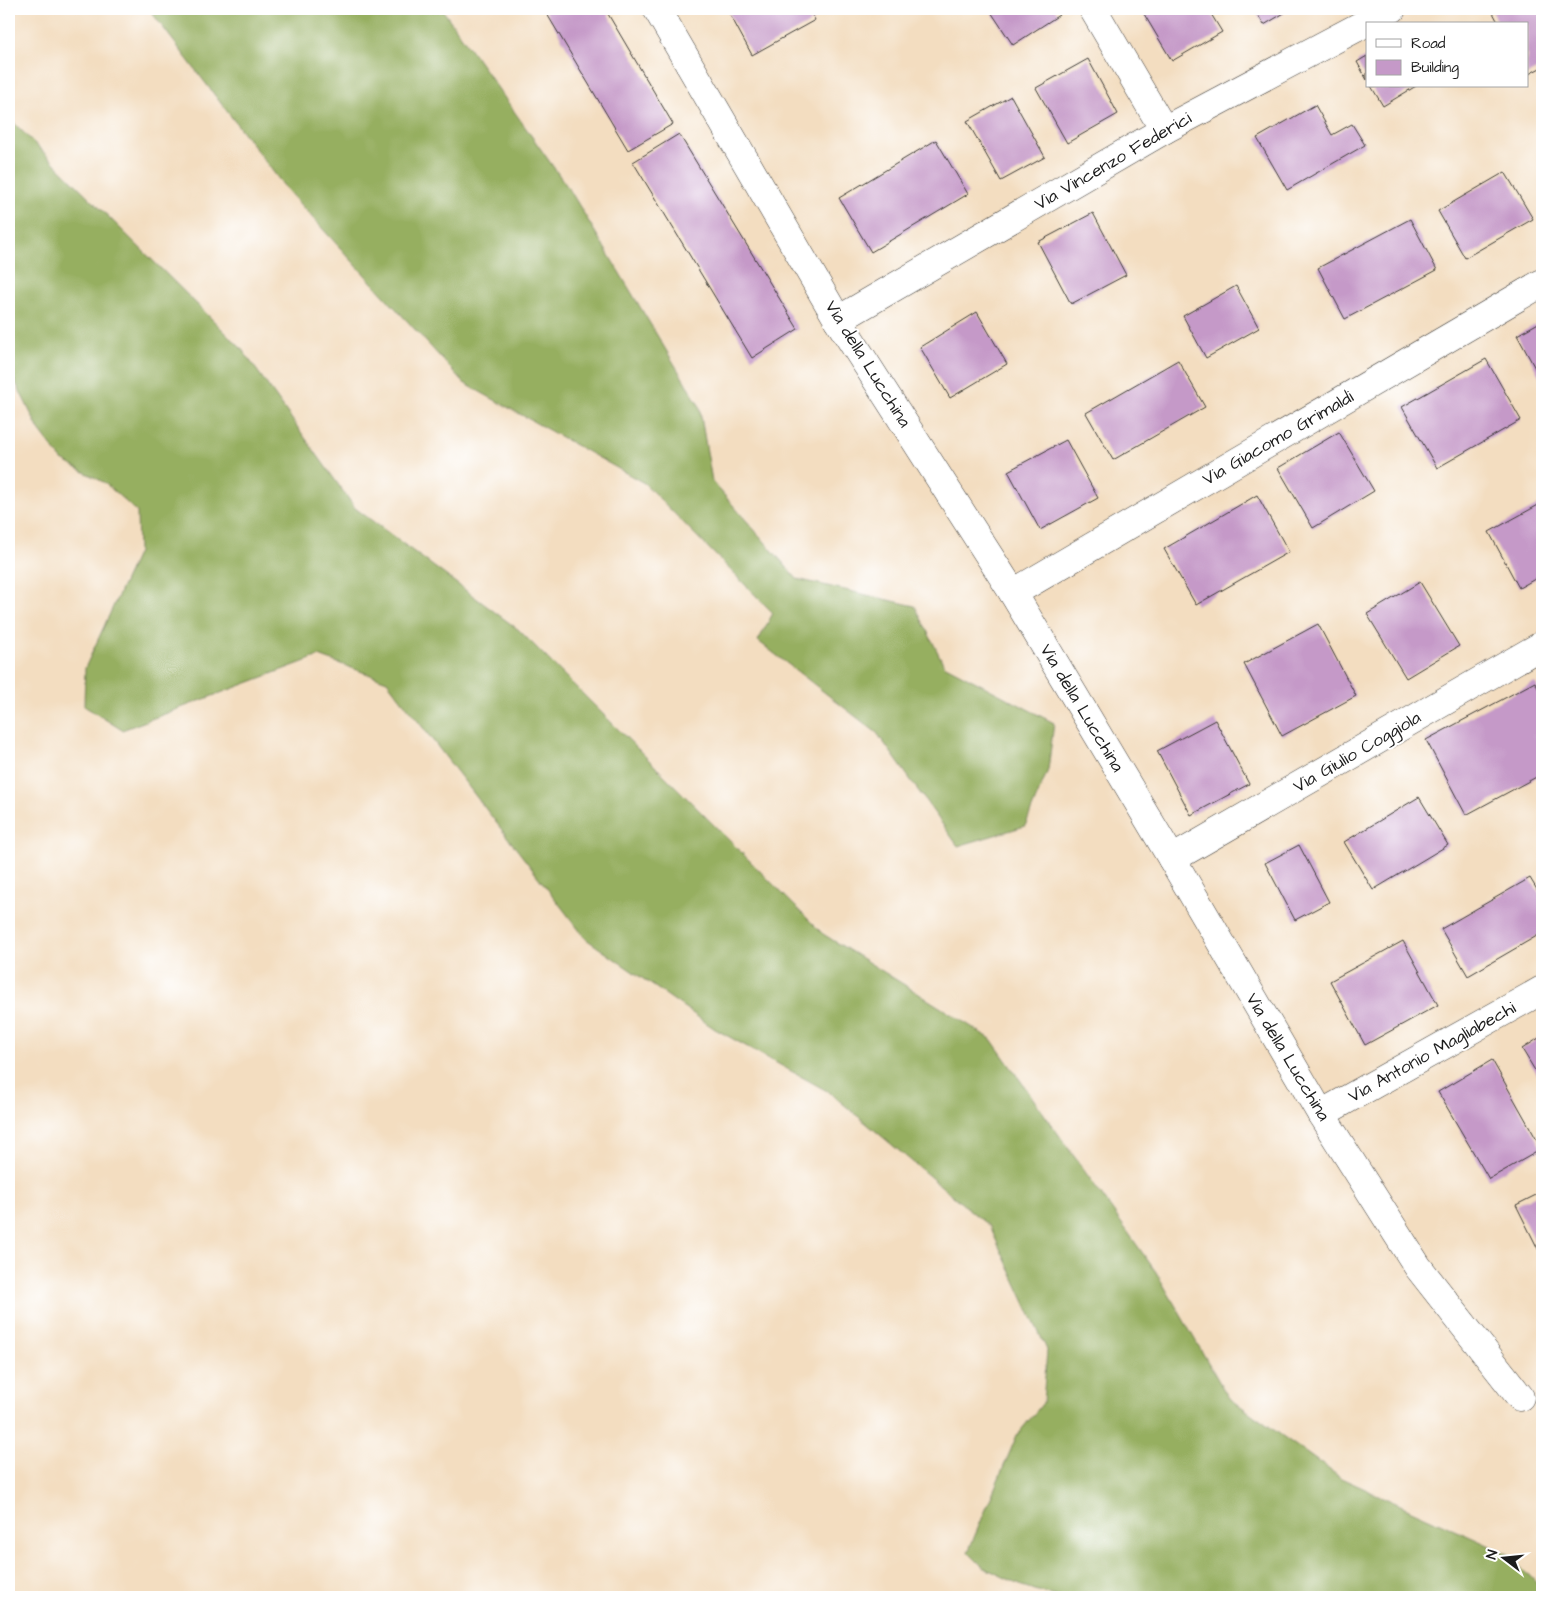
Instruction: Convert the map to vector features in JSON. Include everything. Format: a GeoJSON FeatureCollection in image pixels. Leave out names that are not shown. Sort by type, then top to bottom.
{"type":"FeatureCollection","features":[{"type":"Feature","properties":{"kind":"street","name":"Via della Lucchina"},"geometry":{"type":"LineString","coordinates":[[657,9],[838,320],[1013,593],[1172,859],[1321,1114],[1418,1267],[1520,1398]]}},
{"type":"Feature","properties":{"kind":"street"},"geometry":{"type":"LineString","coordinates":[[1092,9],[1164,130]]}},
{"type":"Feature","properties":{"kind":"street","name":"Via Vincenzo Federici"},"geometry":{"type":"LineString","coordinates":[[1368,22],[1392,9]]}},
{"type":"Feature","properties":{"kind":"street","name":"Via Vincenzo Federici"},"geometry":{"type":"LineString","coordinates":[[838,320],[1164,130],[1366,23]]}},
{"type":"Feature","properties":{"kind":"street","name":"Via Giacomo Grimaldi"},"geometry":{"type":"LineString","coordinates":[[1013,593],[1542,283]]}},
{"type":"Feature","properties":{"kind":"street","name":"Via Giulio Coggiola"},"geometry":{"type":"LineString","coordinates":[[1172,859],[1542,645]]}},
{"type":"Feature","properties":{"kind":"street","name":"Via Antonio Magliabechi"},"geometry":{"type":"LineString","coordinates":[[1321,1114],[1542,990]]}},
{"type":"Feature","properties":{"kind":"green space"},"geometry":{"type":"Polygon","coordinates":[[[149,9],[442,9],[571,192],[699,405],[712,481],[797,579],[915,606],[944,665],[1054,723],[1048,770],[1025,826],[958,846],[877,733],[758,641],[773,613],[644,483],[464,383],[287,190],[149,9]]]}},
{"type":"Feature","properties":{"kind":"green space"},"geometry":{"type":"Polygon","coordinates":[[[9,118],[241,348],[355,508],[519,630],[823,934],[991,1039],[1156,1272],[1228,1397],[1341,1478],[1510,1555],[1542,1589],[1542,1597],[1058,1597],[1022,1586],[983,1567],[968,1552],[1017,1435],[1043,1403],[1047,1350],[990,1227],[829,1092],[715,1029],[586,939],[387,681],[319,656],[122,730],[84,706],[85,668],[138,552],[137,512],[105,483],[62,460],[39,430],[9,369],[9,118]]]}},
{"type":"Feature","properties":{"kind":"building"},"geometry":{"type":"Polygon","coordinates":[[[544,9],[605,9],[673,124],[628,150],[544,9]]]}},
{"type":"Feature","properties":{"kind":"building"},"geometry":{"type":"Polygon","coordinates":[[[727,9],[809,9],[815,20],[752,55],[727,9]]]}},
{"type":"Feature","properties":{"kind":"building"},"geometry":{"type":"Polygon","coordinates":[[[989,9],[1055,9],[1059,15],[1013,45],[989,9]]]}},
{"type":"Feature","properties":{"kind":"building"},"geometry":{"type":"Polygon","coordinates":[[[1141,9],[1208,9],[1222,32],[1172,61],[1141,9]]]}},
{"type":"Feature","properties":{"kind":"building"},"geometry":{"type":"Polygon","coordinates":[[[1254,9],[1291,9],[1264,25],[1254,9]]]}},
{"type":"Feature","properties":{"kind":"building"},"geometry":{"type":"Polygon","coordinates":[[[1491,9],[1542,9],[1542,67],[1528,74],[1528,22],[1498,22],[1491,9]]]}},
{"type":"Feature","properties":{"kind":"building"},"geometry":{"type":"Polygon","coordinates":[[[1366,57],[1366,78],[1357,62],[1366,57]]]}},
{"type":"Feature","properties":{"kind":"building"},"geometry":{"type":"Polygon","coordinates":[[[1088,59],[1118,114],[1067,143],[1036,88],[1088,59]]]}},
{"type":"Feature","properties":{"kind":"building"},"geometry":{"type":"Polygon","coordinates":[[[1372,88],[1413,88],[1383,106],[1372,88]]]}},
{"type":"Feature","properties":{"kind":"building"},"geometry":{"type":"Polygon","coordinates":[[[1011,96],[1045,157],[1001,181],[967,121],[1011,96]]]}},
{"type":"Feature","properties":{"kind":"building"},"geometry":{"type":"Polygon","coordinates":[[[1315,105],[1332,135],[1352,124],[1365,145],[1287,190],[1257,138],[1315,105]]]}},
{"type":"Feature","properties":{"kind":"building"},"geometry":{"type":"Polygon","coordinates":[[[679,134],[798,329],[752,358],[633,162],[679,134]]]}},
{"type":"Feature","properties":{"kind":"building"},"geometry":{"type":"Polygon","coordinates":[[[936,140],[968,194],[871,252],[839,198],[936,140]]]}},
{"type":"Feature","properties":{"kind":"building"},"geometry":{"type":"Polygon","coordinates":[[[1505,172],[1533,219],[1465,258],[1438,211],[1505,172]]]}},
{"type":"Feature","properties":{"kind":"building"},"geometry":{"type":"Polygon","coordinates":[[[1093,213],[1126,275],[1071,304],[1038,242],[1093,213]]]}},
{"type":"Feature","properties":{"kind":"building"},"geometry":{"type":"Polygon","coordinates":[[[1410,219],[1437,270],[1345,319],[1318,268],[1410,219]]]}},
{"type":"Feature","properties":{"kind":"building"},"geometry":{"type":"Polygon","coordinates":[[[1236,286],[1259,328],[1206,358],[1183,316],[1236,286]]]}},
{"type":"Feature","properties":{"kind":"building"},"geometry":{"type":"Polygon","coordinates":[[[977,312],[1007,364],[950,398],[920,347],[977,312]]]}},
{"type":"Feature","properties":{"kind":"building"},"geometry":{"type":"Polygon","coordinates":[[[1542,321],[1542,381],[1517,335],[1542,321]]]}},
{"type":"Feature","properties":{"kind":"building"},"geometry":{"type":"Polygon","coordinates":[[[1486,359],[1521,420],[1437,468],[1402,407],[1486,359]]]}},
{"type":"Feature","properties":{"kind":"building"},"geometry":{"type":"Polygon","coordinates":[[[1178,360],[1205,407],[1113,460],[1086,413],[1178,360]]]}},
{"type":"Feature","properties":{"kind":"building"},"geometry":{"type":"Polygon","coordinates":[[[1339,432],[1374,491],[1313,528],[1278,468],[1339,432]]]}},
{"type":"Feature","properties":{"kind":"building"},"geometry":{"type":"Polygon","coordinates":[[[1066,440],[1098,498],[1040,530],[1008,471],[1066,440]]]}},
{"type":"Feature","properties":{"kind":"building"},"geometry":{"type":"Polygon","coordinates":[[[1257,495],[1289,552],[1196,605],[1164,549],[1257,495]]]}},
{"type":"Feature","properties":{"kind":"building"},"geometry":{"type":"Polygon","coordinates":[[[1542,503],[1542,575],[1519,588],[1489,532],[1542,503]]]}},
{"type":"Feature","properties":{"kind":"building"},"geometry":{"type":"Polygon","coordinates":[[[1420,582],[1459,646],[1406,678],[1367,614],[1420,582]]]}},
{"type":"Feature","properties":{"kind":"building"},"geometry":{"type":"Polygon","coordinates":[[[1318,624],[1356,696],[1282,736],[1244,664],[1318,624]]]}},
{"type":"Feature","properties":{"kind":"building"},"geometry":{"type":"Polygon","coordinates":[[[1535,682],[1542,696],[1542,774],[1466,815],[1426,740],[1535,682]]]}},
{"type":"Feature","properties":{"kind":"building"},"geometry":{"type":"Polygon","coordinates":[[[1215,720],[1249,784],[1191,815],[1157,751],[1215,720]]]}},
{"type":"Feature","properties":{"kind":"building"},"geometry":{"type":"Polygon","coordinates":[[[1419,797],[1448,845],[1373,890],[1344,842],[1419,797]]]}},
{"type":"Feature","properties":{"kind":"building"},"geometry":{"type":"Polygon","coordinates":[[[1299,845],[1329,902],[1295,920],[1265,863],[1299,845]]]}},
{"type":"Feature","properties":{"kind":"building"},"geometry":{"type":"Polygon","coordinates":[[[1530,878],[1542,898],[1542,933],[1468,976],[1441,929],[1530,878]]]}},
{"type":"Feature","properties":{"kind":"building"},"geometry":{"type":"Polygon","coordinates":[[[1403,941],[1438,1005],[1365,1045],[1330,981],[1403,941]]]}},
{"type":"Feature","properties":{"kind":"building"},"geometry":{"type":"Polygon","coordinates":[[[1542,1036],[1542,1082],[1522,1049],[1542,1036]]]}},
{"type":"Feature","properties":{"kind":"building"},"geometry":{"type":"Polygon","coordinates":[[[1492,1060],[1542,1149],[1489,1179],[1438,1092],[1492,1060]]]}},
{"type":"Feature","properties":{"kind":"building"},"geometry":{"type":"Polygon","coordinates":[[[1542,1192],[1542,1251],[1540,1253],[1516,1205],[1542,1192]]]}}]}
